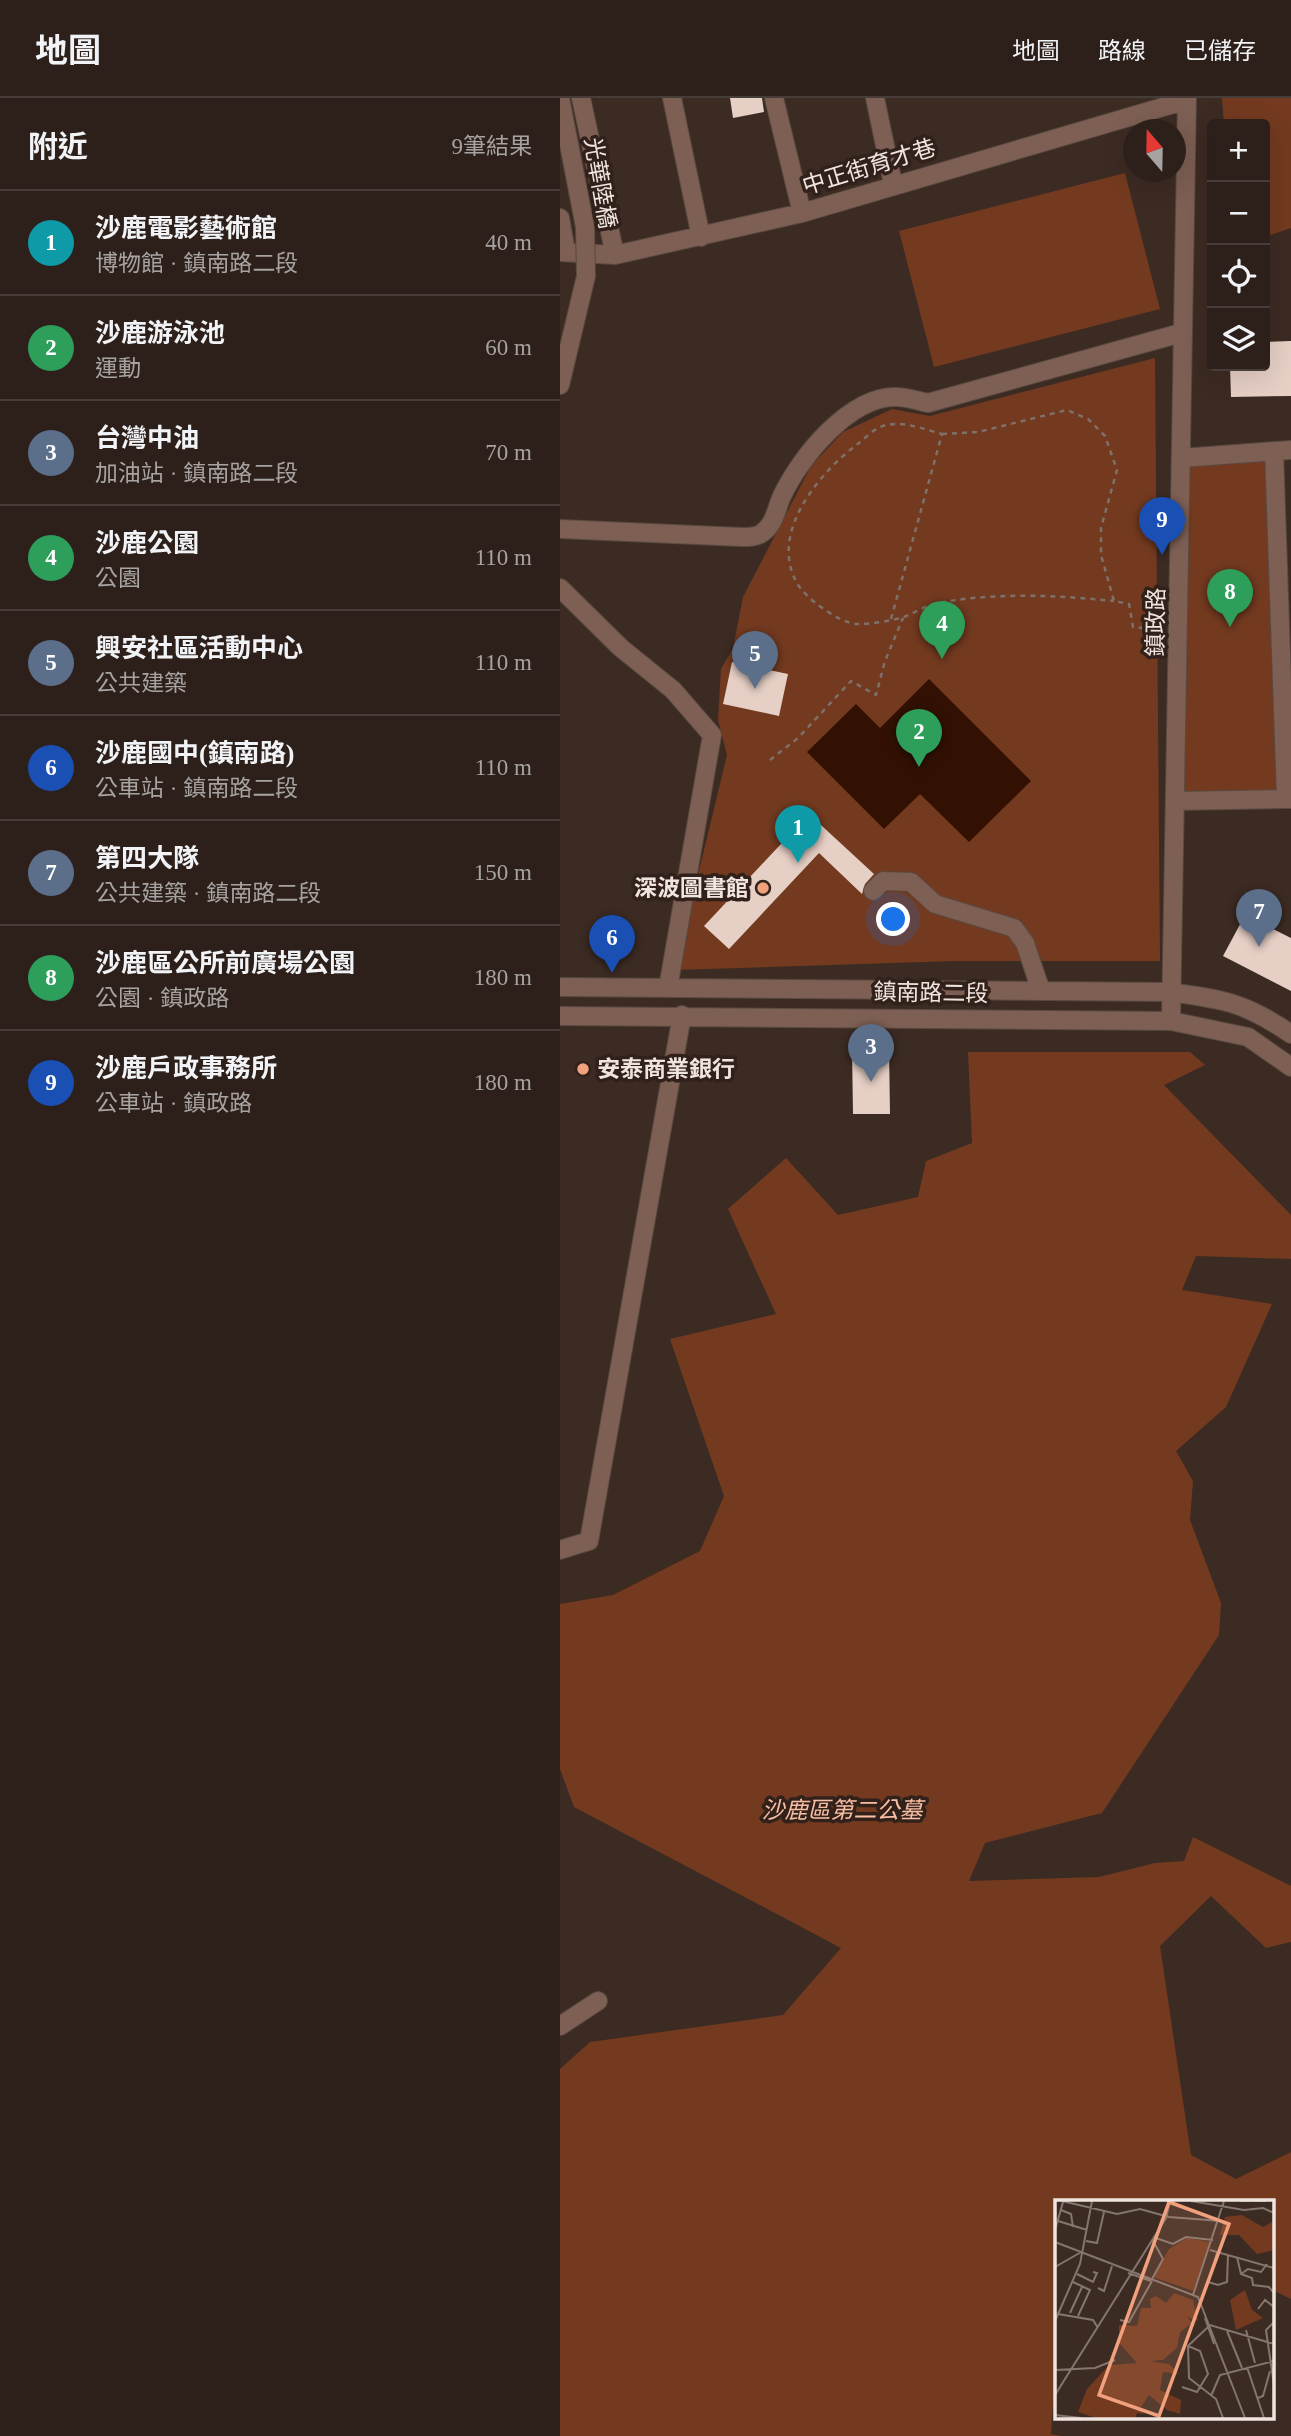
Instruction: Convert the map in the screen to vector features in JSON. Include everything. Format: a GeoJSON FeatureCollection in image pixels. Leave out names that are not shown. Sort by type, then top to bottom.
{"type":"FeatureCollection","features":[{"type":"Feature","properties":{"kind":"street","name":"光華陸橋"},"geometry":{"type":"LineString","coordinates":[[560,98],[585,227],[586,276],[560,385]]}},
{"type":"Feature","properties":{"kind":"street"},"geometry":{"type":"LineString","coordinates":[[581,98],[615,255]]}},
{"type":"Feature","properties":{"kind":"street"},"geometry":{"type":"LineString","coordinates":[[673,98],[701,237]]}},
{"type":"Feature","properties":{"kind":"street"},"geometry":{"type":"LineString","coordinates":[[775,98],[802,213]]}},
{"type":"Feature","properties":{"kind":"street"},"geometry":{"type":"LineString","coordinates":[[875,98],[893,184]]}},
{"type":"Feature","properties":{"kind":"street","name":"中正街育才巷"},"geometry":{"type":"LineString","coordinates":[[563,252],[615,255],[802,213],[1187,99]]}},
{"type":"Feature","properties":{"kind":"street","name":"鎮政路"},"geometry":{"type":"LineString","coordinates":[[1171,1021],[1180,631],[1181,332],[1187,99]]}},
{"type":"Feature","properties":{"kind":"street"},"geometry":{"type":"LineString","coordinates":[[560,218],[563,252]]}},
{"type":"Feature","properties":{"kind":"street"},"geometry":{"type":"LineString","coordinates":[[560,529],[741,537],[760,535],[773,522],[782,495],[813,449],[839,420],[869,403],[895,396],[928,403],[1181,332]]}},
{"type":"Feature","properties":{"kind":"street"},"geometry":{"type":"LineString","coordinates":[[1177,801],[1288,799],[1282,450],[1181,458]]}},
{"type":"Feature","properties":{"kind":"street"},"geometry":{"type":"LineString","coordinates":[[560,588],[621,648],[673,690],[712,735],[668,988]]}},
{"type":"Feature","properties":{"kind":"street"},"geometry":{"type":"LineString","coordinates":[[873,891],[883,881],[911,882],[935,905],[1014,929],[1025,943],[1041,991]]}},
{"type":"Feature","properties":{"kind":"street","name":"鎮南路二段"},"geometry":{"type":"LineString","coordinates":[[560,988],[1170,992],[1233,1002],[1265,1017],[1291,1034]]}},
{"type":"Feature","properties":{"kind":"street"},"geometry":{"type":"LineString","coordinates":[[560,1550],[589,1541],[682,1015]]}},
{"type":"Feature","properties":{"kind":"street","name":"鎮南路二段"},"geometry":{"type":"LineString","coordinates":[[560,1016],[1171,1021],[1248,1037],[1291,1067]]}},
{"type":"Feature","properties":{"kind":"street"},"geometry":{"type":"LineString","coordinates":[[560,2026],[598,2001]]}},
{"type":"Feature","properties":{"kind":"path"},"geometry":{"type":"LineString","coordinates":[[1114,601],[1101,555],[1101,528],[1117,470],[1105,436],[1088,419],[1067,410],[978,432],[942,434],[908,424],[880,427],[826,471],[805,501],[788,548],[796,582],[820,608],[854,624],[903,617],[931,605],[975,598],[1064,596],[1129,604],[1133,627],[1180,631]]}},
{"type":"Feature","properties":{"kind":"path"},"geometry":{"type":"LineString","coordinates":[[891,619],[942,434]]}},
{"type":"Feature","properties":{"kind":"path"},"geometry":{"type":"LineString","coordinates":[[770,760],[798,738],[850,681],[876,695],[885,662],[903,617]]}},
{"type":"Feature","properties":{"kind":"green space"},"geometry":{"type":"Polygon","coordinates":[[[1222,98],[1291,98],[1291,228],[1270,235],[1270,119],[1224,119],[1222,98]]]}},
{"type":"Feature","properties":{"kind":"green space"},"geometry":{"type":"Polygon","coordinates":[[[1123,174],[1123,182],[1127,182],[1160,309],[934,367],[899,231],[1123,174]]]}},
{"type":"Feature","properties":{"kind":"green space"},"geometry":{"type":"Polygon","coordinates":[[[1155,358],[1160,961],[955,961],[675,970],[727,755],[718,720],[721,669],[733,648],[743,597],[811,466],[843,432],[892,409],[930,416],[1155,358]]]}},
{"type":"Feature","properties":{"kind":"green space"},"geometry":{"type":"Polygon","coordinates":[[[1268,457],[1280,790],[1184,795],[1186,463],[1268,457]]]}},
{"type":"Feature","properties":{"kind":"green space","name":"沙鹿區第二公墓"},"geometry":{"type":"Polygon","coordinates":[[[968,1052],[1190,1052],[1205,1065],[1164,1085],[1291,1215],[1291,1259],[1196,1256],[1182,1290],[1272,1304],[1226,1407],[1176,1451],[1193,1481],[1190,1520],[1221,1603],[1219,1635],[1102,1813],[985,1843],[969,1881],[1099,1877],[1155,1863],[1184,1861],[1193,1837],[1291,1886],[1291,1942],[1266,1948],[1211,1896],[1160,1946],[1191,2155],[1236,2179],[1291,2152],[1291,2299],[1273,2290],[1273,2200],[1055,2200],[1055,2375],[1051,2434],[1062,2436],[560,2436],[560,2069],[590,2042],[783,2015],[841,1948],[574,1807],[560,1769],[560,1604],[613,1595],[700,1551],[724,1496],[670,1339],[776,1314],[728,1209],[786,1158],[838,1215],[918,1197],[926,1161],[972,1143],[968,1052]]]}},
{"type":"Feature","properties":{"kind":"shaded area"},"geometry":{"type":"Polygon","coordinates":[[[929,679],[1031,781],[969,842],[920,794],[884,829],[807,752],[856,704],[880,728],[929,679]]]}},
{"type":"Feature","properties":{"kind":"building"},"geometry":{"type":"Polygon","coordinates":[[[730,98],[762,98],[764,112],[733,118],[730,98]]]}},
{"type":"Feature","properties":{"kind":"building"},"geometry":{"type":"Polygon","coordinates":[[[1291,341],[1291,396],[1231,397],[1230,371],[1270,371],[1270,342],[1291,341]]]}},
{"type":"Feature","properties":{"kind":"building"},"geometry":{"type":"Polygon","coordinates":[[[732,662],[788,674],[779,716],[723,704],[732,662]]]}},
{"type":"Feature","properties":{"kind":"building","name":"深波圖書館"},"geometry":{"type":"Polygon","coordinates":[[[809,814],[874,874],[865,884],[862,894],[819,853],[729,949],[704,926],[809,814]]]}},
{"type":"Feature","properties":{"kind":"building"},"geometry":{"type":"Polygon","coordinates":[[[1245,915],[1291,938],[1291,991],[1223,956],[1245,915]]]}},
{"type":"Feature","properties":{"kind":"building"},"geometry":{"type":"Polygon","coordinates":[[[889,1049],[890,1114],[853,1114],[852,1050],[889,1049]]]}},
{"type":"Feature","properties":{"kind":"place","name":"沙鹿戶政事務所"},"geometry":{"type":"Point","coordinates":[1162,555]}},
{"type":"Feature","properties":{"kind":"place","name":"沙鹿區公所前廣場公園"},"geometry":{"type":"Point","coordinates":[1230,627]}},
{"type":"Feature","properties":{"kind":"place","name":"沙鹿公園"},"geometry":{"type":"Point","coordinates":[942,659]}},
{"type":"Feature","properties":{"kind":"place","name":"興安社區活動中心"},"geometry":{"type":"Point","coordinates":[755,689]}},
{"type":"Feature","properties":{"kind":"place","name":"沙鹿游泳池"},"geometry":{"type":"Point","coordinates":[919,767]}},
{"type":"Feature","properties":{"kind":"place","name":"沙鹿電影藝術館"},"geometry":{"type":"Point","coordinates":[798,863]}},
{"type":"Feature","properties":{"kind":"place","name":"深波圖書館"},"geometry":{"type":"Point","coordinates":[763,888]}},
{"type":"Feature","properties":{"kind":"place","name":"第四大隊"},"geometry":{"type":"Point","coordinates":[1259,947]}},
{"type":"Feature","properties":{"kind":"place","name":"沙鹿國中(鎮南路)"},"geometry":{"type":"Point","coordinates":[612,973]}},
{"type":"Feature","properties":{"kind":"place","name":"安泰商業銀行"},"geometry":{"type":"Point","coordinates":[583,1069]}},
{"type":"Feature","properties":{"kind":"place","name":"台灣中油"},"geometry":{"type":"Point","coordinates":[871,1082]}}]}
